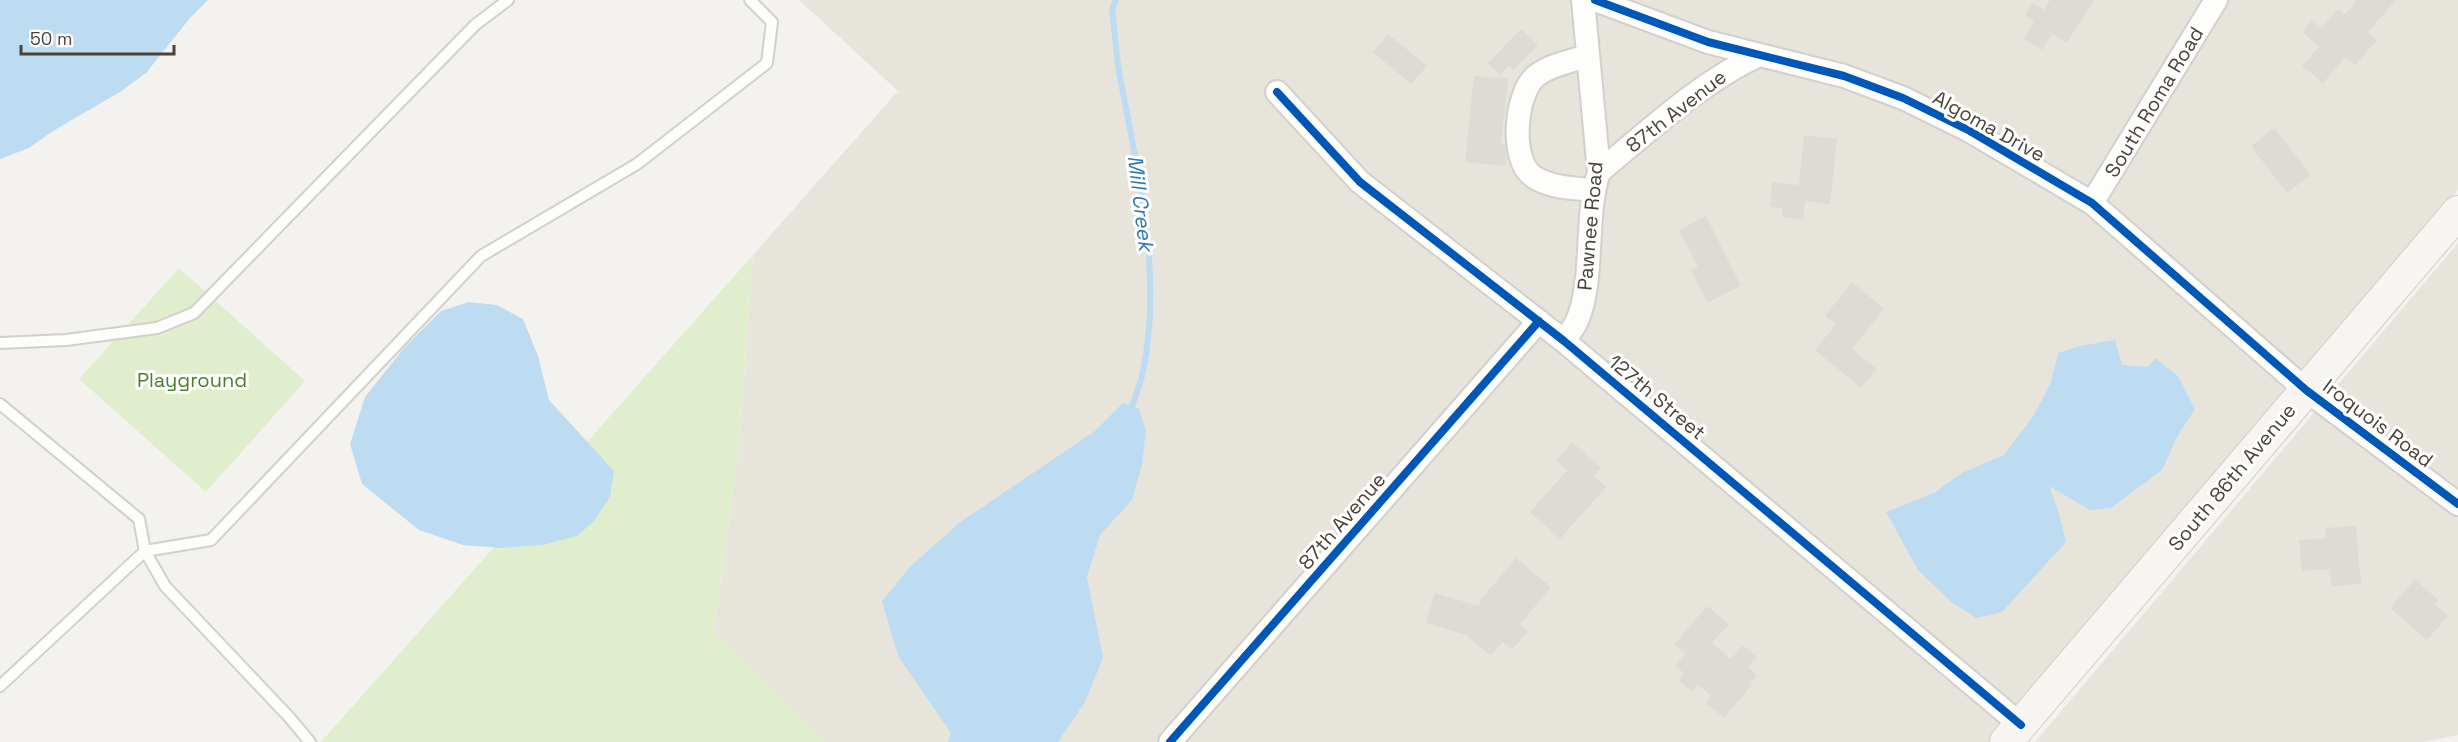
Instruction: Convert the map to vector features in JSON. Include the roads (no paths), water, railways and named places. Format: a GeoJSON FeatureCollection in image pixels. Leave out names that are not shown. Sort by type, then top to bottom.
{"type":"FeatureCollection","features":[{"type":"Feature","properties":{"kind":"street","name":"Pawnee Road"},"geometry":{"type":"LineString","coordinates":[[1564,341],[1576,321],[1584,297],[1596,181],[1582,0]]}},
{"type":"Feature","properties":{"kind":"street","name":"Algoma Drive"},"geometry":{"type":"LineString","coordinates":[[1595,0],[1708,42],[1844,76],[1903,98],[1970,131],[2092,203],[2306,390]]}},
{"type":"Feature","properties":{"kind":"street","name":"South Roma Road"},"geometry":{"type":"LineString","coordinates":[[2092,203],[2216,0]]}},
{"type":"Feature","properties":{"kind":"street"},"geometry":{"type":"LineString","coordinates":[[1588,56],[1537,75],[1526,89],[1518,128],[1520,158],[1533,177],[1559,186],[1596,181]]}},
{"type":"Feature","properties":{"kind":"street","name":"87th Avenue"},"geometry":{"type":"LineString","coordinates":[[1596,181],[1701,90],[1733,68],[1757,56]]}},
{"type":"Feature","properties":{"kind":"street","name":"127th Street"},"geometry":{"type":"LineString","coordinates":[[1277,92],[1360,182],[1564,341],[2014,733]]}},
{"type":"Feature","properties":{"kind":"street","name":"South 86th Avenue"},"geometry":{"type":"LineString","coordinates":[[2014,733],[2458,212]]}},
{"type":"Feature","properties":{"kind":"street","name":"87th Avenue"},"geometry":{"type":"LineString","coordinates":[[1170,742],[1539,321]]}},
{"type":"Feature","properties":{"kind":"street","name":"Iroquois Road"},"geometry":{"type":"LineString","coordinates":[[2306,390],[2458,504]]}},
{"type":"Feature","properties":{"kind":"lane"},"geometry":{"type":"LineString","coordinates":[[0,343],[66,340],[157,328],[194,313],[475,26],[508,0]]}},
{"type":"Feature","properties":{"kind":"lane"},"geometry":{"type":"LineString","coordinates":[[0,686],[145,551],[211,540],[482,256],[637,164],[767,63],[772,22],[750,0]]}},
{"type":"Feature","properties":{"kind":"lane"},"geometry":{"type":"LineString","coordinates":[[0,404],[139,519],[145,551],[165,586],[282,708],[310,742]]}},
{"type":"Feature","properties":{"kind":"water"},"geometry":{"type":"Polygon","coordinates":[[[0,0],[208,0],[190,18],[146,73],[120,92],[53,131],[29,148],[0,159],[0,0]]]}},
{"type":"Feature","properties":{"kind":"water"},"geometry":{"type":"Polygon","coordinates":[[[469,302],[497,305],[523,319],[538,356],[549,400],[614,471],[610,497],[594,521],[577,536],[542,545],[502,548],[463,545],[419,530],[362,484],[350,444],[365,397],[404,348],[441,311],[469,302]]]}},
{"type":"Feature","properties":{"kind":"water"},"geometry":{"type":"Polygon","coordinates":[[[2115,340],[2122,365],[2148,367],[2155,358],[2178,376],[2195,409],[2178,435],[2162,470],[2111,508],[2090,510],[2049,486],[2066,542],[2002,612],[1976,618],[1950,601],[1918,570],[1886,512],[1934,493],[1962,473],[2004,455],[2034,415],[2051,382],[2058,353],[2080,346],[2115,340]]]}},
{"type":"Feature","properties":{"kind":"water"},"geometry":{"type":"Polygon","coordinates":[[[1123,403],[1139,409],[1146,430],[1142,464],[1132,500],[1100,535],[1087,577],[1103,658],[1085,702],[1058,742],[948,742],[951,733],[898,656],[882,601],[911,566],[959,523],[1095,431],[1123,403]]]}},
{"type":"Feature","properties":{"kind":"waterway","name":"Mill Creek"},"geometry":{"type":"LineString","coordinates":[[1116,0],[1112,9],[1117,60],[1140,186],[1149,261],[1148,335],[1142,375],[1132,406]]}},
{"type":"Feature","properties":{"kind":"park label","name":"Playground"},"geometry":{"type":"Point","coordinates":[192,380]}}]}
